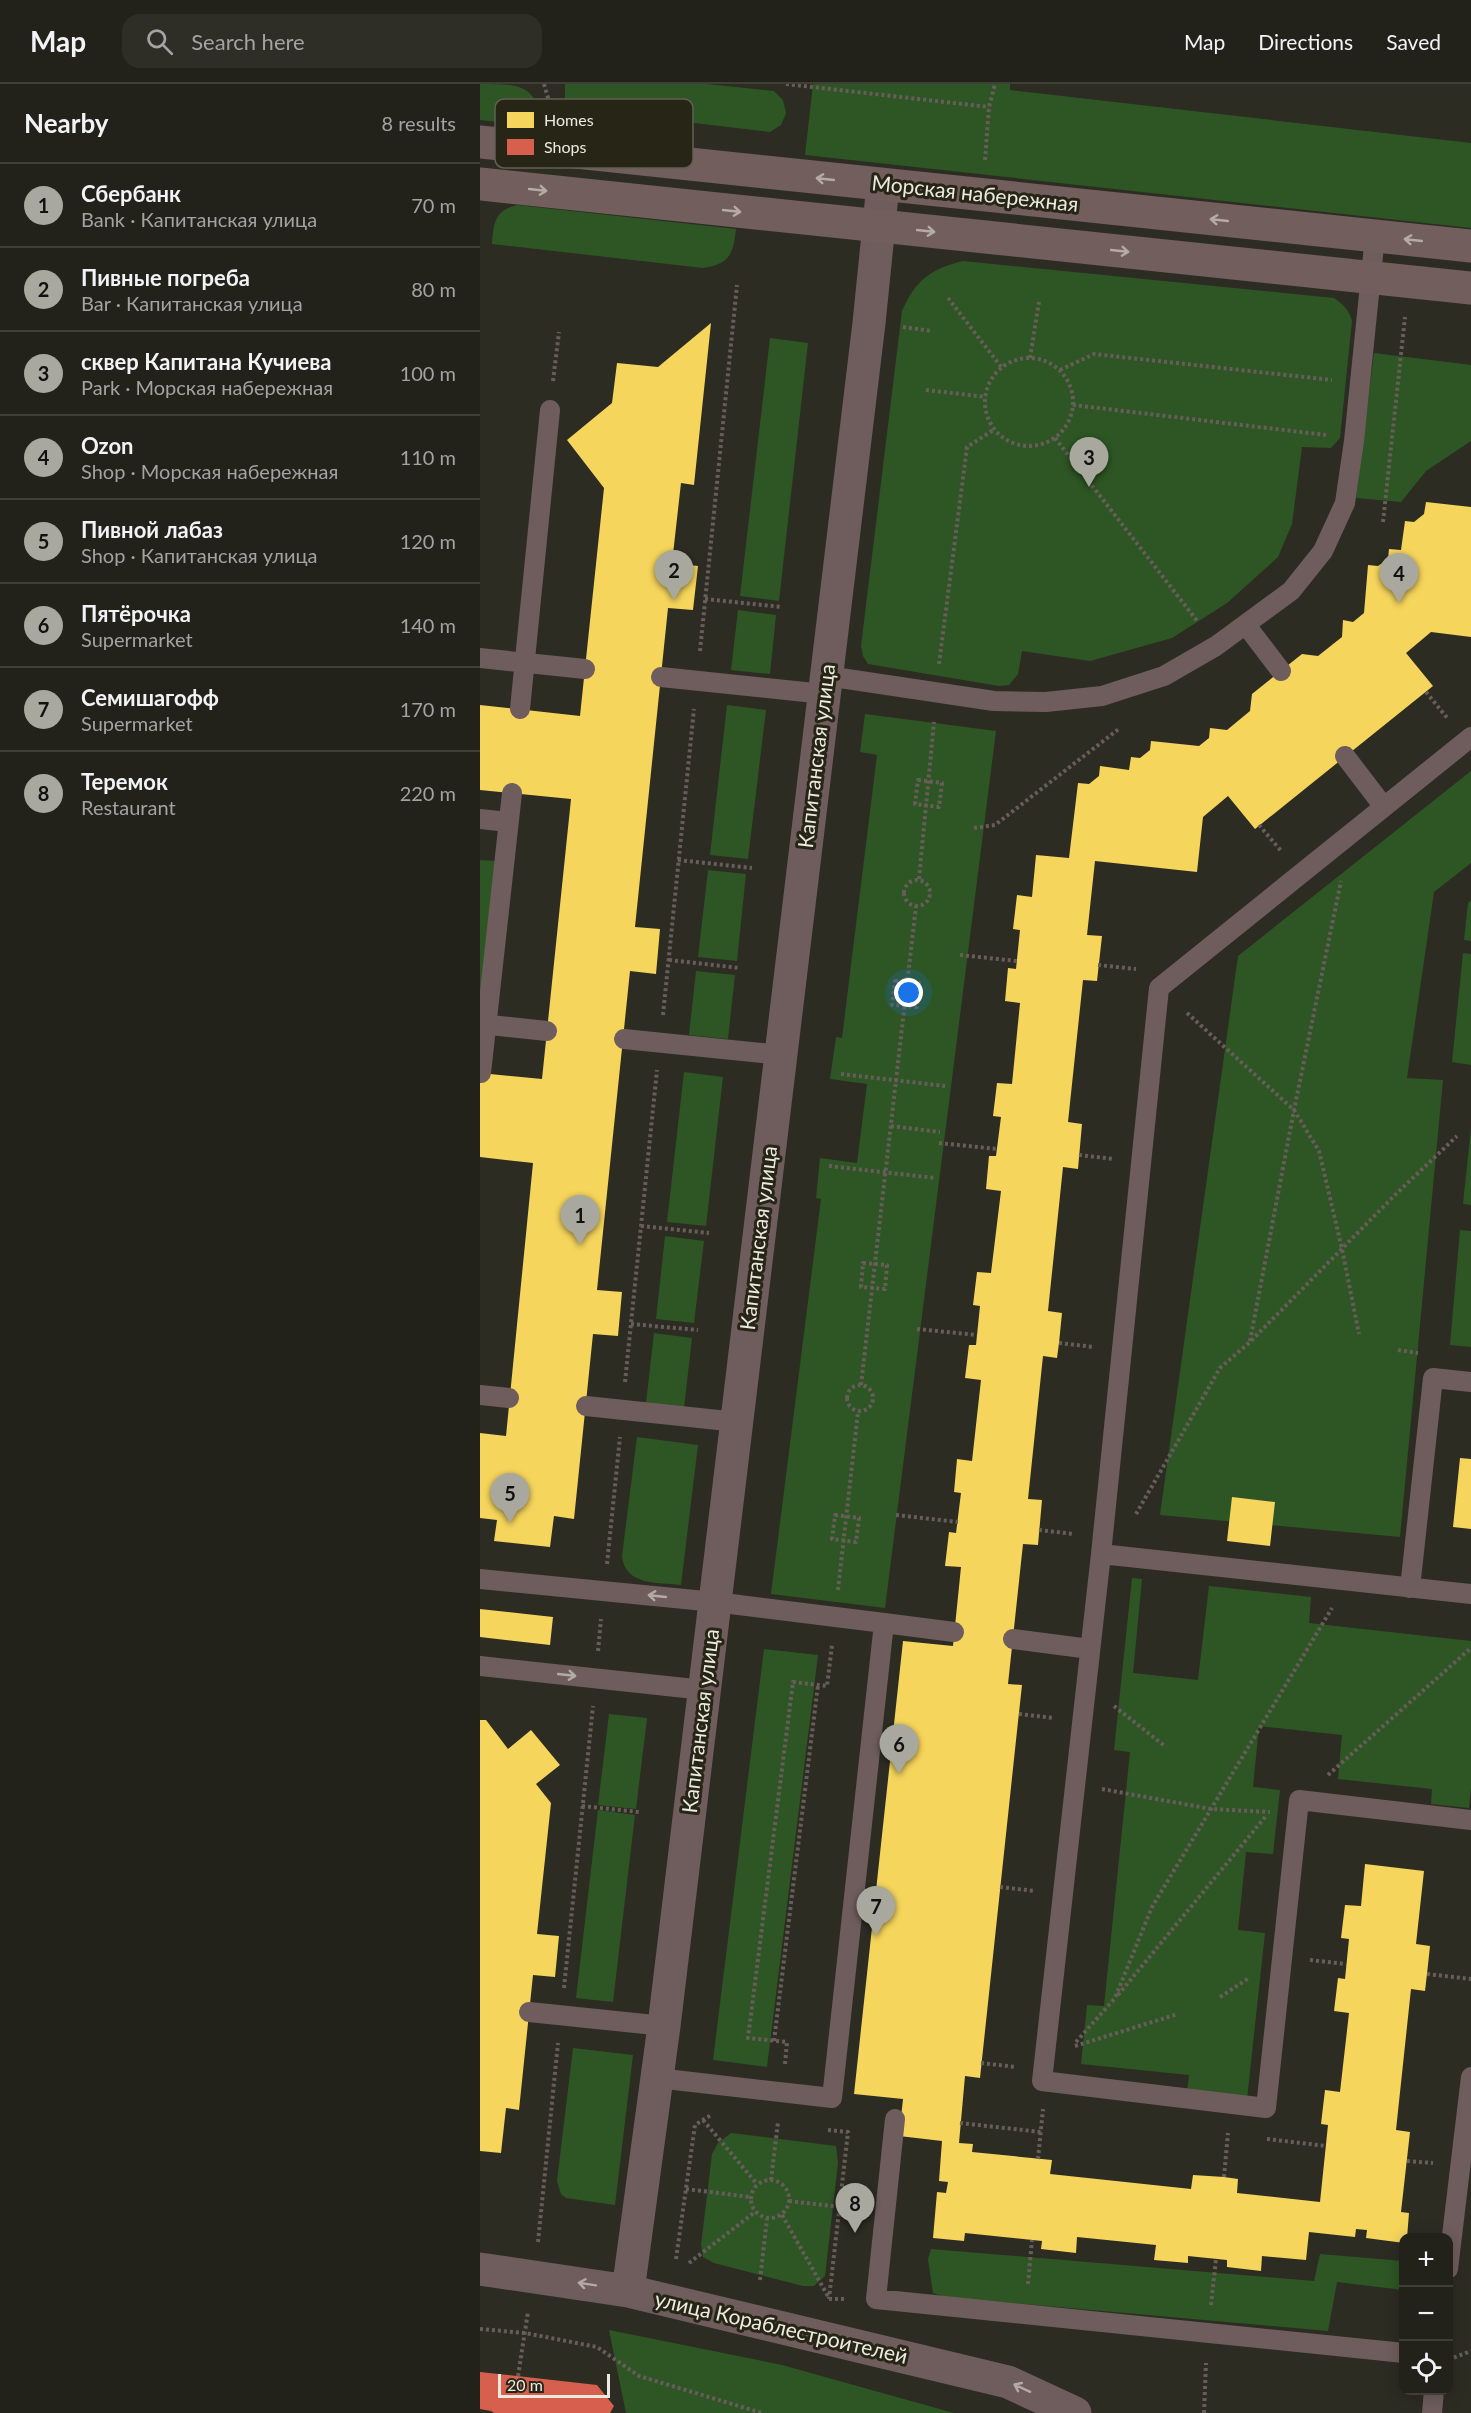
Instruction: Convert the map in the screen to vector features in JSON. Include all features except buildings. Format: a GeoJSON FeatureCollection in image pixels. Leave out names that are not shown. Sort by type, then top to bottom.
{"type":"FeatureCollection","features":[{"type":"Feature","properties":{"kind":"street","name":"Морская набережная"},"geometry":{"type":"LineString","coordinates":[[480,142],[495,144]]}},
{"type":"Feature","properties":{"kind":"street","name":"Морская набережная"},"geometry":{"type":"LineString","coordinates":[[693,164],[1471,246]]}},
{"type":"Feature","properties":{"kind":"street","name":"Морская набережная"},"geometry":{"type":"LineString","coordinates":[[480,184],[1471,288]]}},
{"type":"Feature","properties":{"kind":"street","name":"Капитанская улица"},"geometry":{"type":"LineString","coordinates":[[628,2291],[664,2026],[826,685],[883,184]]}},
{"type":"Feature","properties":{"kind":"street","name":"улица Кораблестроителей"},"geometry":{"type":"LineString","coordinates":[[480,2269],[628,2291],[1008,2382],[1075,2413]]}},
{"type":"Feature","properties":{"kind":"lane"},"geometry":{"type":"LineString","coordinates":[[661,676],[697,680],[936,692],[994,700],[1036,702],[1102,696],[1164,676],[1216,646],[1291,591],[1323,551],[1345,502],[1354,441],[1375,236]]}},
{"type":"Feature","properties":{"kind":"lane"},"geometry":{"type":"LineString","coordinates":[[520,709],[550,410]]}},
{"type":"Feature","properties":{"kind":"lane"},"geometry":{"type":"LineString","coordinates":[[1246,625],[1281,671]]}},
{"type":"Feature","properties":{"kind":"lane"},"geometry":{"type":"LineString","coordinates":[[480,658],[585,669]]}},
{"type":"Feature","properties":{"kind":"lane"},"geometry":{"type":"LineString","coordinates":[[1471,737],[1159,988],[1105,1549],[1090,1649],[1042,2081],[1266,2108],[1298,1807],[1471,1820]]}},
{"type":"Feature","properties":{"kind":"lane"},"geometry":{"type":"LineString","coordinates":[[1345,756],[1384,807]]}},
{"type":"Feature","properties":{"kind":"lane"},"geometry":{"type":"LineString","coordinates":[[481,1073],[483,1024],[512,793]]}},
{"type":"Feature","properties":{"kind":"lane"},"geometry":{"type":"LineString","coordinates":[[480,819],[508,822]]}},
{"type":"Feature","properties":{"kind":"lane"},"geometry":{"type":"LineString","coordinates":[[483,1024],[547,1031]]}},
{"type":"Feature","properties":{"kind":"lane"},"geometry":{"type":"LineString","coordinates":[[624,1039],[781,1055]]}},
{"type":"Feature","properties":{"kind":"lane"},"geometry":{"type":"LineString","coordinates":[[1410,1588],[1433,1378],[1471,1382]]}},
{"type":"Feature","properties":{"kind":"lane"},"geometry":{"type":"LineString","coordinates":[[480,1395],[509,1398]]}},
{"type":"Feature","properties":{"kind":"lane"},"geometry":{"type":"LineString","coordinates":[[586,1406],[736,1422]]}},
{"type":"Feature","properties":{"kind":"lane"},"geometry":{"type":"LineString","coordinates":[[1105,1549],[1348,1581],[1471,1594]]}},
{"type":"Feature","properties":{"kind":"lane"},"geometry":{"type":"LineString","coordinates":[[480,1578],[715,1602],[954,1632]]}},
{"type":"Feature","properties":{"kind":"lane"},"geometry":{"type":"LineString","coordinates":[[657,2078],[831,2098],[884,1623]]}},
{"type":"Feature","properties":{"kind":"lane"},"geometry":{"type":"LineString","coordinates":[[1013,1639],[1090,1649]]}},
{"type":"Feature","properties":{"kind":"lane"},"geometry":{"type":"LineString","coordinates":[[480,1666],[704,1690]]}},
{"type":"Feature","properties":{"kind":"lane"},"geometry":{"type":"LineString","coordinates":[[529,2012],[664,2026]]}},
{"type":"Feature","properties":{"kind":"lane"},"geometry":{"type":"LineString","coordinates":[[1453,2234],[1471,2077]]}},
{"type":"Feature","properties":{"kind":"lane"},"geometry":{"type":"LineString","coordinates":[[895,2119],[876,2299],[1399,2352]]}},
{"type":"Feature","properties":{"kind":"lane"},"geometry":{"type":"LineString","coordinates":[[1432,2413],[1434,2395]]}},
{"type":"Feature","properties":{"kind":"path"},"geometry":{"type":"LineString","coordinates":[[786,84],[989,107]]}},
{"type":"Feature","properties":{"kind":"path"},"geometry":{"type":"LineString","coordinates":[[981,195],[989,107],[995,84]]}},
{"type":"Feature","properties":{"kind":"path"},"geometry":{"type":"LineString","coordinates":[[538,2237],[737,285]]}},
{"type":"Feature","properties":{"kind":"path"},"geometry":{"type":"LineString","coordinates":[[948,298],[1002,368]]}},
{"type":"Feature","properties":{"kind":"path"},"geometry":{"type":"LineString","coordinates":[[1030,358],[1039,302]]}},
{"type":"Feature","properties":{"kind":"path"},"geometry":{"type":"LineString","coordinates":[[1383,522],[1405,316]]}},
{"type":"Feature","properties":{"kind":"path"},"geometry":{"type":"LineString","coordinates":[[902,327],[933,331]]}},
{"type":"Feature","properties":{"kind":"path"},"geometry":{"type":"LineString","coordinates":[[550,410],[559,332]]}},
{"type":"Feature","properties":{"kind":"path"},"geometry":{"type":"LineString","coordinates":[[1060,370],[1094,354],[1339,381]]}},
{"type":"Feature","properties":{"kind":"path"},"geometry":{"type":"LineString","coordinates":[[1030,358],[1046,361],[1060,370],[1068,380],[1073,405],[1071,417],[1064,429],[1055,438],[1034,446],[1007,440],[995,429],[989,419],[986,397],[994,376],[1002,368],[1015,360],[1030,358]]}},
{"type":"Feature","properties":{"kind":"path"},"geometry":{"type":"LineString","coordinates":[[926,390],[986,397]]}},
{"type":"Feature","properties":{"kind":"path"},"geometry":{"type":"LineString","coordinates":[[1073,405],[1333,436]]}},
{"type":"Feature","properties":{"kind":"path"},"geometry":{"type":"LineString","coordinates":[[919,879],[930,782],[936,692],[967,447],[995,429]]}},
{"type":"Feature","properties":{"kind":"path"},"geometry":{"type":"LineString","coordinates":[[1055,438],[1216,646]]}},
{"type":"Feature","properties":{"kind":"path"},"geometry":{"type":"LineString","coordinates":[[705,599],[782,607]]}},
{"type":"Feature","properties":{"kind":"path"},"geometry":{"type":"LineString","coordinates":[[974,828],[995,825],[1120,728]]}},
{"type":"Feature","properties":{"kind":"path"},"geometry":{"type":"LineString","coordinates":[[918,780],[930,782],[942,783],[939,807],[915,804],[918,780]]}},
{"type":"Feature","properties":{"kind":"path"},"geometry":{"type":"LineString","coordinates":[[1250,1342],[1350,834]]}},
{"type":"Feature","properties":{"kind":"path"},"geometry":{"type":"LineString","coordinates":[[678,860],[752,868]]}},
{"type":"Feature","properties":{"kind":"path"},"geometry":{"type":"LineString","coordinates":[[919,879],[930,886],[930,897],[923,905],[916,906],[908,903],[903,894],[907,884],[919,879]]}},
{"type":"Feature","properties":{"kind":"path"},"geometry":{"type":"LineString","coordinates":[[861,1385],[916,906]]}},
{"type":"Feature","properties":{"kind":"path"},"geometry":{"type":"LineString","coordinates":[[960,954],[1017,961]]}},
{"type":"Feature","properties":{"kind":"path"},"geometry":{"type":"LineString","coordinates":[[669,960],[740,968]]}},
{"type":"Feature","properties":{"kind":"path"},"geometry":{"type":"LineString","coordinates":[[1098,965],[1140,969]]}},
{"type":"Feature","properties":{"kind":"path"},"geometry":{"type":"LineString","coordinates":[[895,981],[907,982],[919,983],[916,1008],[892,1005],[895,981]]}},
{"type":"Feature","properties":{"kind":"path"},"geometry":{"type":"LineString","coordinates":[[1159,988],[1294,1110],[1319,1150],[1359,1334]]}},
{"type":"Feature","properties":{"kind":"path"},"geometry":{"type":"LineString","coordinates":[[841,1074],[945,1086]]}},
{"type":"Feature","properties":{"kind":"path"},"geometry":{"type":"LineString","coordinates":[[891,1126],[940,1132]]}},
{"type":"Feature","properties":{"kind":"path"},"geometry":{"type":"LineString","coordinates":[[1039,1530],[1105,1549],[1220,1368],[1250,1342],[1457,1136]]}},
{"type":"Feature","properties":{"kind":"path"},"geometry":{"type":"LineString","coordinates":[[939,1143],[997,1149]]}},
{"type":"Feature","properties":{"kind":"path"},"geometry":{"type":"LineString","coordinates":[[829,1166],[934,1178]]}},
{"type":"Feature","properties":{"kind":"path"},"geometry":{"type":"LineString","coordinates":[[641,1226],[709,1233]]}},
{"type":"Feature","properties":{"kind":"path"},"geometry":{"type":"LineString","coordinates":[[863,1263],[875,1264],[887,1265],[885,1289],[861,1287],[863,1263]]}},
{"type":"Feature","properties":{"kind":"path"},"geometry":{"type":"LineString","coordinates":[[631,1324],[698,1330]]}},
{"type":"Feature","properties":{"kind":"path"},"geometry":{"type":"LineString","coordinates":[[917,1329],[977,1335]]}},
{"type":"Feature","properties":{"kind":"path"},"geometry":{"type":"LineString","coordinates":[[861,1385],[869,1388],[874,1397],[870,1407],[858,1412],[848,1404],[847,1394],[854,1386],[861,1385]]}},
{"type":"Feature","properties":{"kind":"path"},"geometry":{"type":"LineString","coordinates":[[787,2042],[748,2038],[793,1682],[827,1686],[858,1412]]}},
{"type":"Feature","properties":{"kind":"path"},"geometry":{"type":"LineString","coordinates":[[835,1515],[847,1516],[859,1518],[856,1542],[832,1539],[835,1515]]}},
{"type":"Feature","properties":{"kind":"path"},"geometry":{"type":"LineString","coordinates":[[896,1515],[957,1522]]}},
{"type":"Feature","properties":{"kind":"path"},"geometry":{"type":"LineString","coordinates":[[1115,1998],[1152,1907],[1348,1581]]}},
{"type":"Feature","properties":{"kind":"path"},"geometry":{"type":"LineString","coordinates":[[1075,1784],[1211,1809],[1269,1812],[1298,1807],[1471,1648]]}},
{"type":"Feature","properties":{"kind":"path"},"geometry":{"type":"LineString","coordinates":[[1086,1684],[1166,1747]]}},
{"type":"Feature","properties":{"kind":"path"},"geometry":{"type":"LineString","coordinates":[[774,2041],[818,1685]]}},
{"type":"Feature","properties":{"kind":"path"},"geometry":{"type":"LineString","coordinates":[[1178,2014],[1072,2047],[1281,1798],[1298,1807]]}},
{"type":"Feature","properties":{"kind":"path"},"geometry":{"type":"LineString","coordinates":[[582,1806],[639,1812]]}},
{"type":"Feature","properties":{"kind":"path"},"geometry":{"type":"LineString","coordinates":[[1427,1974],[1471,1979]]}},
{"type":"Feature","properties":{"kind":"path"},"geometry":{"type":"LineString","coordinates":[[1038,2159],[1046,2082]]}},
{"type":"Feature","properties":{"kind":"path"},"geometry":{"type":"LineString","coordinates":[[1224,2177],[1231,2104]]}},
{"type":"Feature","properties":{"kind":"path"},"geometry":{"type":"LineString","coordinates":[[703,2120],[757,2184]]}},
{"type":"Feature","properties":{"kind":"path"},"geometry":{"type":"LineString","coordinates":[[960,2124],[1041,2132]]}},
{"type":"Feature","properties":{"kind":"path"},"geometry":{"type":"LineString","coordinates":[[676,2259],[695,2125]]}},
{"type":"Feature","properties":{"kind":"path"},"geometry":{"type":"LineString","coordinates":[[782,2215],[829,2299],[848,2132]]}},
{"type":"Feature","properties":{"kind":"path"},"geometry":{"type":"LineString","coordinates":[[1228,2135],[1239,2136]]}},
{"type":"Feature","properties":{"kind":"path"},"geometry":{"type":"LineString","coordinates":[[1260,2138],[1326,2146]]}},
{"type":"Feature","properties":{"kind":"path"},"geometry":{"type":"LineString","coordinates":[[764,2180],[779,2182],[788,2194],[789,2201],[782,2215],[767,2219],[755,2212],[750,2197],[757,2184],[764,2180]]}},
{"type":"Feature","properties":{"kind":"path"},"geometry":{"type":"LineString","coordinates":[[686,2189],[750,2197]]}},
{"type":"Feature","properties":{"kind":"path"},"geometry":{"type":"LineString","coordinates":[[789,2201],[852,2208]]}},
{"type":"Feature","properties":{"kind":"path"},"geometry":{"type":"LineString","coordinates":[[689,2263],[755,2212]]}},
{"type":"Feature","properties":{"kind":"path"},"geometry":{"type":"LineString","coordinates":[[760,2280],[767,2219]]}},
{"type":"Feature","properties":{"kind":"path"},"geometry":{"type":"LineString","coordinates":[[1024,2314],[1032,2240]]}},
{"type":"Feature","properties":{"kind":"path"},"geometry":{"type":"LineString","coordinates":[[1204,2413],[1208,2333],[1216,2259]]}},
{"type":"Feature","properties":{"kind":"path"},"geometry":{"type":"LineString","coordinates":[[480,2329],[525,2333],[597,2347],[639,2376],[762,2413]]}},
{"type":"Feature","properties":{"kind":"path"},"geometry":{"type":"LineString","coordinates":[[1453,2357],[1471,2351]]}},
{"type":"Feature","properties":{"kind":"green space"},"geometry":{"type":"Polygon","coordinates":[[[480,84],[516,86],[531,94],[534,99],[495,99],[495,122],[480,120],[480,84]]]}},
{"type":"Feature","properties":{"kind":"green space"},"geometry":{"type":"Polygon","coordinates":[[[565,84],[707,84],[774,91],[783,100],[786,113],[781,125],[770,132],[693,123],[693,99],[565,99],[565,84]]]}},
{"type":"Feature","properties":{"kind":"green space"},"geometry":{"type":"Polygon","coordinates":[[[813,84],[1010,84],[1010,90],[1471,143],[1471,228],[805,155],[813,84]]]}},
{"type":"Feature","properties":{"kind":"green space"},"geometry":{"type":"Polygon","coordinates":[[[517,205],[736,229],[731,251],[725,260],[703,268],[492,244],[500,214],[517,205]]]}},
{"type":"Feature","properties":{"kind":"green space"},"geometry":{"type":"Polygon","coordinates":[[[963,261],[1334,298],[1343,305],[1352,321],[1340,438],[1331,448],[1302,447],[1292,524],[1278,557],[1227,603],[1172,638],[1090,661],[1022,651],[1018,674],[1009,685],[999,686],[868,664],[861,646],[902,311],[913,291],[925,277],[951,264],[963,261]]]}},
{"type":"Feature","properties":{"kind":"green space"},"geometry":{"type":"Polygon","coordinates":[[[770,338],[808,343],[779,601],[740,596],[770,338]]]}},
{"type":"Feature","properties":{"kind":"green space"},"geometry":{"type":"Polygon","coordinates":[[[1374,353],[1471,365],[1471,441],[1426,471],[1401,502],[1356,498],[1374,353]]]}},
{"type":"Feature","properties":{"kind":"green space"},"geometry":{"type":"Polygon","coordinates":[[[738,610],[776,615],[770,674],[731,670],[738,610]]]}},
{"type":"Feature","properties":{"kind":"green space"},"geometry":{"type":"Polygon","coordinates":[[[727,705],[766,710],[748,859],[710,855],[727,705]]]}},
{"type":"Feature","properties":{"kind":"green space"},"geometry":{"type":"Polygon","coordinates":[[[865,714],[996,731],[885,1608],[771,1594],[821,1199],[816,1198],[820,1158],[857,1163],[867,1084],[830,1079],[836,1037],[842,1038],[877,755],[860,752],[865,714]]]}},
{"type":"Feature","properties":{"kind":"green space"},"geometry":{"type":"Polygon","coordinates":[[[1471,771],[1471,863],[1434,892],[1407,1078],[1443,1080],[1400,1537],[1160,1515],[1238,956],[1471,771]]]}},
{"type":"Feature","properties":{"kind":"green space"},"geometry":{"type":"Polygon","coordinates":[[[480,860],[495,861],[480,996],[480,860]]]}},
{"type":"Feature","properties":{"kind":"green space"},"geometry":{"type":"Polygon","coordinates":[[[708,870],[746,874],[737,961],[698,957],[708,870]]]}},
{"type":"Feature","properties":{"kind":"green space"},"geometry":{"type":"Polygon","coordinates":[[[1471,900],[1471,941],[1464,940],[1468,903],[1471,900]]]}},
{"type":"Feature","properties":{"kind":"green space"},"geometry":{"type":"Polygon","coordinates":[[[1463,953],[1471,954],[1471,1065],[1452,1062],[1463,953]]]}},
{"type":"Feature","properties":{"kind":"green space"},"geometry":{"type":"Polygon","coordinates":[[[696,971],[735,975],[728,1039],[689,1035],[696,971]]]}},
{"type":"Feature","properties":{"kind":"green space"},"geometry":{"type":"Polygon","coordinates":[[[684,1072],[723,1077],[706,1226],[667,1222],[684,1072]]]}},
{"type":"Feature","properties":{"kind":"green space"},"geometry":{"type":"Polygon","coordinates":[[[1471,1128],[1471,1205],[1463,1204],[1471,1128]]]}},
{"type":"Feature","properties":{"kind":"green space"},"geometry":{"type":"Polygon","coordinates":[[[1460,1230],[1471,1231],[1471,1347],[1450,1345],[1460,1230]]]}},
{"type":"Feature","properties":{"kind":"green space"},"geometry":{"type":"Polygon","coordinates":[[[665,1236],[704,1241],[694,1323],[656,1319],[665,1236]]]}},
{"type":"Feature","properties":{"kind":"green space"},"geometry":{"type":"Polygon","coordinates":[[[654,1333],[692,1338],[684,1408],[646,1403],[654,1333]]]}},
{"type":"Feature","properties":{"kind":"green space"},"geometry":{"type":"Polygon","coordinates":[[[637,1437],[698,1445],[681,1585],[644,1581],[629,1573],[624,1566],[622,1556],[637,1437]]]}},
{"type":"Feature","properties":{"kind":"green space"},"geometry":{"type":"Polygon","coordinates":[[[1132,1578],[1142,1579],[1133,1673],[1198,1680],[1209,1586],[1311,1597],[1309,1623],[1471,1641],[1469,1808],[1431,1804],[1432,1789],[1338,1779],[1342,1735],[1259,1726],[1253,1787],[1280,1790],[1273,1854],[1246,1852],[1238,1930],[1265,1933],[1247,2099],[1187,2092],[1189,2075],[1081,2064],[1087,2005],[1104,2006],[1130,1752],[1114,1750],[1132,1578]]]}},
{"type":"Feature","properties":{"kind":"green space"},"geometry":{"type":"Polygon","coordinates":[[[764,1649],[818,1655],[767,2067],[713,2060],[764,1649]]]}},
{"type":"Feature","properties":{"kind":"green space"},"geometry":{"type":"Polygon","coordinates":[[[609,1714],[647,1718],[636,1809],[598,1805],[609,1714]]]}},
{"type":"Feature","properties":{"kind":"green space"},"geometry":{"type":"Polygon","coordinates":[[[598,1810],[635,1815],[613,2002],[576,1998],[598,1810]]]}},
{"type":"Feature","properties":{"kind":"green space"},"geometry":{"type":"Polygon","coordinates":[[[573,2048],[633,2055],[615,2205],[566,2198],[561,2194],[557,2181],[573,2048]]]}},
{"type":"Feature","properties":{"kind":"green space"},"geometry":{"type":"Polygon","coordinates":[[[731,2133],[836,2146],[838,2163],[825,2276],[814,2286],[803,2286],[714,2263],[703,2257],[701,2245],[712,2154],[718,2143],[731,2133]]]}},
{"type":"Feature","properties":{"kind":"green space"},"geometry":{"type":"Polygon","coordinates":[[[931,2249],[1314,2281],[1320,2254],[1399,2261],[1399,2290],[1337,2282],[1328,2331],[945,2297],[933,2293],[928,2259],[931,2249]]]}},
{"type":"Feature","properties":{"kind":"green space"},"geometry":{"type":"Polygon","coordinates":[[[609,2330],[782,2365],[954,2413],[626,2413],[609,2330]]]}},
{"type":"Feature","properties":{"kind":"place","name":"сквер Капитана Кучиева"},"geometry":{"type":"Point","coordinates":[1089,487]}},
{"type":"Feature","properties":{"kind":"place","name":"Пивные погреба"},"geometry":{"type":"Point","coordinates":[674,600]}},
{"type":"Feature","properties":{"kind":"place","name":"Ozon"},"geometry":{"type":"Point","coordinates":[1399,603]}},
{"type":"Feature","properties":{"kind":"place","name":"Сбербанк"},"geometry":{"type":"Point","coordinates":[580,1245]}},
{"type":"Feature","properties":{"kind":"place","name":"Пивной лабаз"},"geometry":{"type":"Point","coordinates":[510,1523]}},
{"type":"Feature","properties":{"kind":"place","name":"Пятёрочка"},"geometry":{"type":"Point","coordinates":[899,1774]}},
{"type":"Feature","properties":{"kind":"place","name":"Семишагофф"},"geometry":{"type":"Point","coordinates":[876,1936]}},
{"type":"Feature","properties":{"kind":"place","name":"Теремок"},"geometry":{"type":"Point","coordinates":[855,2233]}}]}
